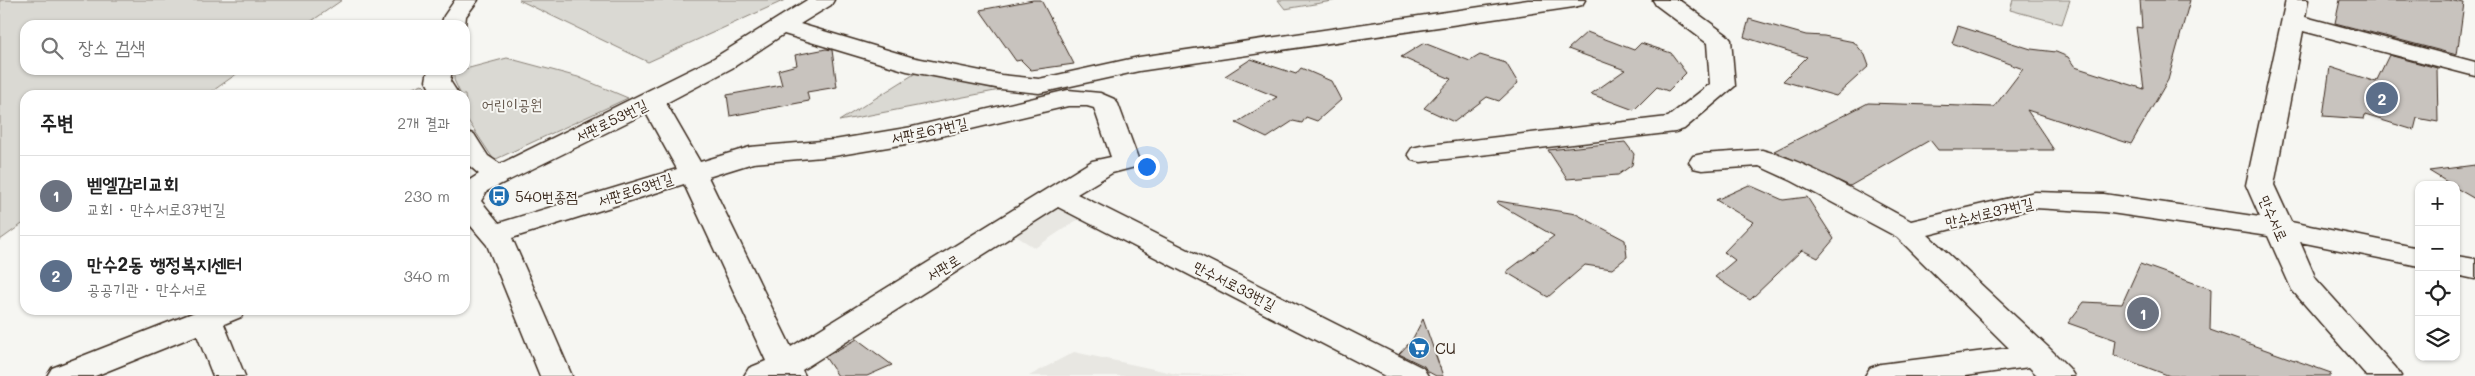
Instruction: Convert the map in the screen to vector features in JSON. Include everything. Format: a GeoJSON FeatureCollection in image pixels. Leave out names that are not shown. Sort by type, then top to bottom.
{"type":"FeatureCollection","features":[{"type":"Feature","properties":{"kind":"street"},"geometry":{"type":"LineString","coordinates":[[454,20],[454,16],[467,0]]}},
{"type":"Feature","properties":{"kind":"street","name":"서판로53번길"},"geometry":{"type":"LineString","coordinates":[[470,197],[477,185],[652,100],[723,63],[823,0]]}},
{"type":"Feature","properties":{"kind":"street"},"geometry":{"type":"LineString","coordinates":[[781,26],[907,64],[1001,82],[1038,86],[1138,64],[1574,0]]}},
{"type":"Feature","properties":{"kind":"street"},"geometry":{"type":"LineString","coordinates":[[1421,154],[1676,124],[1724,86],[1719,40],[1664,0]]}},
{"type":"Feature","properties":{"kind":"street"},"geometry":{"type":"LineString","coordinates":[[2295,11],[2475,69]]}},
{"type":"Feature","properties":{"kind":"street","name":"만수서로"},"geometry":{"type":"LineString","coordinates":[[2295,11],[2260,185],[2303,283],[2385,376]]}},
{"type":"Feature","properties":{"kind":"street"},"geometry":{"type":"LineString","coordinates":[[439,75],[438,81],[443,90]]}},
{"type":"Feature","properties":{"kind":"street","name":"서판로67번길"},"geometry":{"type":"LineString","coordinates":[[692,171],[750,154],[834,148],[912,135],[1068,98],[1090,98],[1105,104],[1126,161]]}},
{"type":"Feature","properties":{"kind":"street"},"geometry":{"type":"LineString","coordinates":[[652,100],[692,171],[778,373]]}},
{"type":"Feature","properties":{"kind":"street"},"geometry":{"type":"LineString","coordinates":[[470,148],[478,161],[498,175]]}},
{"type":"Feature","properties":{"kind":"street"},"geometry":{"type":"LineString","coordinates":[[1702,162],[1762,158],[1802,175],[1907,232],[2048,366]]}},
{"type":"Feature","properties":{"kind":"street","name":"서판로"},"geometry":{"type":"LineString","coordinates":[[778,373],[1102,167],[1126,161]]}},
{"type":"Feature","properties":{"kind":"street","name":"서판로63번길"},"geometry":{"type":"LineString","coordinates":[[493,234],[692,171]]}},
{"type":"Feature","properties":{"kind":"street","name":"만수서로33번길"},"geometry":{"type":"LineString","coordinates":[[1057,195],[1412,376]]}},
{"type":"Feature","properties":{"kind":"street","name":"만수서로37번길"},"geometry":{"type":"LineString","coordinates":[[1907,232],[2035,200],[2104,204],[2279,228],[2415,255]]}},
{"type":"Feature","properties":{"kind":"street"},"geometry":{"type":"LineString","coordinates":[[470,208],[500,242],[556,376]]}},
{"type":"Feature","properties":{"kind":"street"},"geometry":{"type":"LineString","coordinates":[[2460,266],[2475,269]]}},
{"type":"Feature","properties":{"kind":"street"},"geometry":{"type":"LineString","coordinates":[[63,376],[199,317],[229,376]]}},
{"type":"Feature","properties":{"kind":"street"},"geometry":{"type":"LineString","coordinates":[[1881,376],[2048,366]]}},
{"type":"Feature","properties":{"kind":"shaded area"},"geometry":{"type":"Polygon","coordinates":[[[1059,207],[1080,218],[1035,248],[1013,234],[1059,207]]]}},
{"type":"Feature","properties":{"kind":"shaded area"},"geometry":{"type":"Polygon","coordinates":[[[1074,352],[1177,374],[1246,376],[1029,376],[1074,352]]]}},
{"type":"Feature","properties":{"kind":"green space"},"geometry":{"type":"Polygon","coordinates":[[[0,0],[342,0],[313,20],[20,20],[20,75],[235,75],[214,90],[20,90],[20,226],[0,240],[0,0]]]}},
{"type":"Feature","properties":{"kind":"green space"},"geometry":{"type":"Polygon","coordinates":[[[519,0],[785,0],[648,62],[519,0]]]}},
{"type":"Feature","properties":{"kind":"green space"},"geometry":{"type":"Polygon","coordinates":[[[1278,0],[1338,0],[1285,9],[1278,0]]]}},
{"type":"Feature","properties":{"kind":"green space"},"geometry":{"type":"Polygon","coordinates":[[[2013,0],[2070,0],[2062,24],[2010,10],[2013,0]]]}},
{"type":"Feature","properties":{"kind":"green space","name":"어린이공원"},"geometry":{"type":"Polygon","coordinates":[[[507,58],[578,77],[628,98],[494,160],[470,124],[470,90],[459,90],[454,80],[454,75],[470,75],[470,68],[507,58]]]}},
{"type":"Feature","properties":{"kind":"green space"},"geometry":{"type":"Polygon","coordinates":[[[919,71],[1000,90],[839,121],[919,71]]]}},
{"type":"Feature","properties":{"kind":"green space"},"geometry":{"type":"Polygon","coordinates":[[[422,84],[428,90],[408,90],[422,84]]]}},
{"type":"Feature","properties":{"kind":"building"},"geometry":{"type":"Polygon","coordinates":[[[1041,0],[1074,64],[1031,70],[1021,60],[1016,61],[980,10],[1041,0]]]}},
{"type":"Feature","properties":{"kind":"building"},"geometry":{"type":"Polygon","coordinates":[[[2140,0],[2190,0],[2168,80],[2131,144],[2027,110],[2054,150],[1938,150],[1930,140],[1850,186],[1774,151],[1868,103],[1994,107],[2023,69],[1952,43],[1958,26],[2031,49],[2056,52],[2068,57],[2075,67],[2144,89],[2136,27],[2142,28],[2140,0]]]}},
{"type":"Feature","properties":{"kind":"building"},"geometry":{"type":"Polygon","coordinates":[[[2340,0],[2449,0],[2464,3],[2457,55],[2335,23],[2340,0]]]}},
{"type":"Feature","properties":{"kind":"building"},"geometry":{"type":"Polygon","coordinates":[[[1749,19],[1806,35],[1824,36],[1854,42],[1865,55],[1869,66],[1836,96],[1783,81],[1807,57],[1744,37],[1749,19]]]}},
{"type":"Feature","properties":{"kind":"building"},"geometry":{"type":"Polygon","coordinates":[[[1587,32],[1634,50],[1641,43],[1671,53],[1686,73],[1668,91],[1657,87],[1634,110],[1591,94],[1625,70],[1568,49],[1587,32]]]}},
{"type":"Feature","properties":{"kind":"building"},"geometry":{"type":"Polygon","coordinates":[[[1424,43],[1470,61],[1480,55],[1506,63],[1518,83],[1499,101],[1487,97],[1454,122],[1424,108],[1451,79],[1401,57],[1424,43]]]}},
{"type":"Feature","properties":{"kind":"building"},"geometry":{"type":"Polygon","coordinates":[[[826,49],[832,50],[837,87],[807,92],[809,101],[730,116],[727,95],[782,85],[778,70],[797,65],[795,55],[826,49]]]}},
{"type":"Feature","properties":{"kind":"building"},"geometry":{"type":"Polygon","coordinates":[[[2389,55],[2437,68],[2438,122],[2417,118],[2414,130],[2365,115],[2364,119],[2323,116],[2330,67],[2376,82],[2389,55]]]}},
{"type":"Feature","properties":{"kind":"building"},"geometry":{"type":"Polygon","coordinates":[[[1251,59],[1296,74],[1301,68],[1331,81],[1341,100],[1317,121],[1306,117],[1302,123],[1293,121],[1267,138],[1236,123],[1277,97],[1225,76],[1251,59]]]}},
{"type":"Feature","properties":{"kind":"building"},"geometry":{"type":"Polygon","coordinates":[[[1625,142],[1634,154],[1632,165],[1618,175],[1567,179],[1548,150],[1625,142]]]}},
{"type":"Feature","properties":{"kind":"building"},"geometry":{"type":"Polygon","coordinates":[[[2475,165],[2475,199],[2460,190],[2460,181],[2445,181],[2429,171],[2475,165]]]}},
{"type":"Feature","properties":{"kind":"building"},"geometry":{"type":"Polygon","coordinates":[[[1749,185],[1783,200],[1807,197],[1834,239],[1818,258],[1802,250],[1750,300],[1715,277],[1735,260],[1724,252],[1753,222],[1716,200],[1749,185]]]}},
{"type":"Feature","properties":{"kind":"building"},"geometry":{"type":"Polygon","coordinates":[[[1498,201],[1576,214],[1625,240],[1627,257],[1612,269],[1585,265],[1548,297],[1506,272],[1554,236],[1497,203],[1498,201]]]}},
{"type":"Feature","properties":{"kind":"building"},"geometry":{"type":"Polygon","coordinates":[[[2140,264],[2211,289],[2210,330],[2331,373],[2330,376],[2170,376],[2114,355],[2116,340],[2068,323],[2084,302],[2122,304],[2140,264]]]}},
{"type":"Feature","properties":{"kind":"building","name":"CU"},"geometry":{"type":"Polygon","coordinates":[[[1423,319],[1443,376],[1436,376],[1427,371],[1424,366],[1399,354],[1412,340],[1423,319]]]}},
{"type":"Feature","properties":{"kind":"building"},"geometry":{"type":"Polygon","coordinates":[[[857,339],[892,365],[867,376],[838,376],[825,357],[857,339]]]}},
{"type":"Feature","properties":{"kind":"place","name":"만수2동 행정복지센터"},"geometry":{"type":"Point","coordinates":[2382,98]}},
{"type":"Feature","properties":{"kind":"place","name":"540번종점"},"geometry":{"type":"Point","coordinates":[499,196]}},
{"type":"Feature","properties":{"kind":"place","name":"벧엘감리교회"},"geometry":{"type":"Point","coordinates":[2143,313]}},
{"type":"Feature","properties":{"kind":"place","name":"CU"},"geometry":{"type":"Point","coordinates":[1419,348]}}]}
